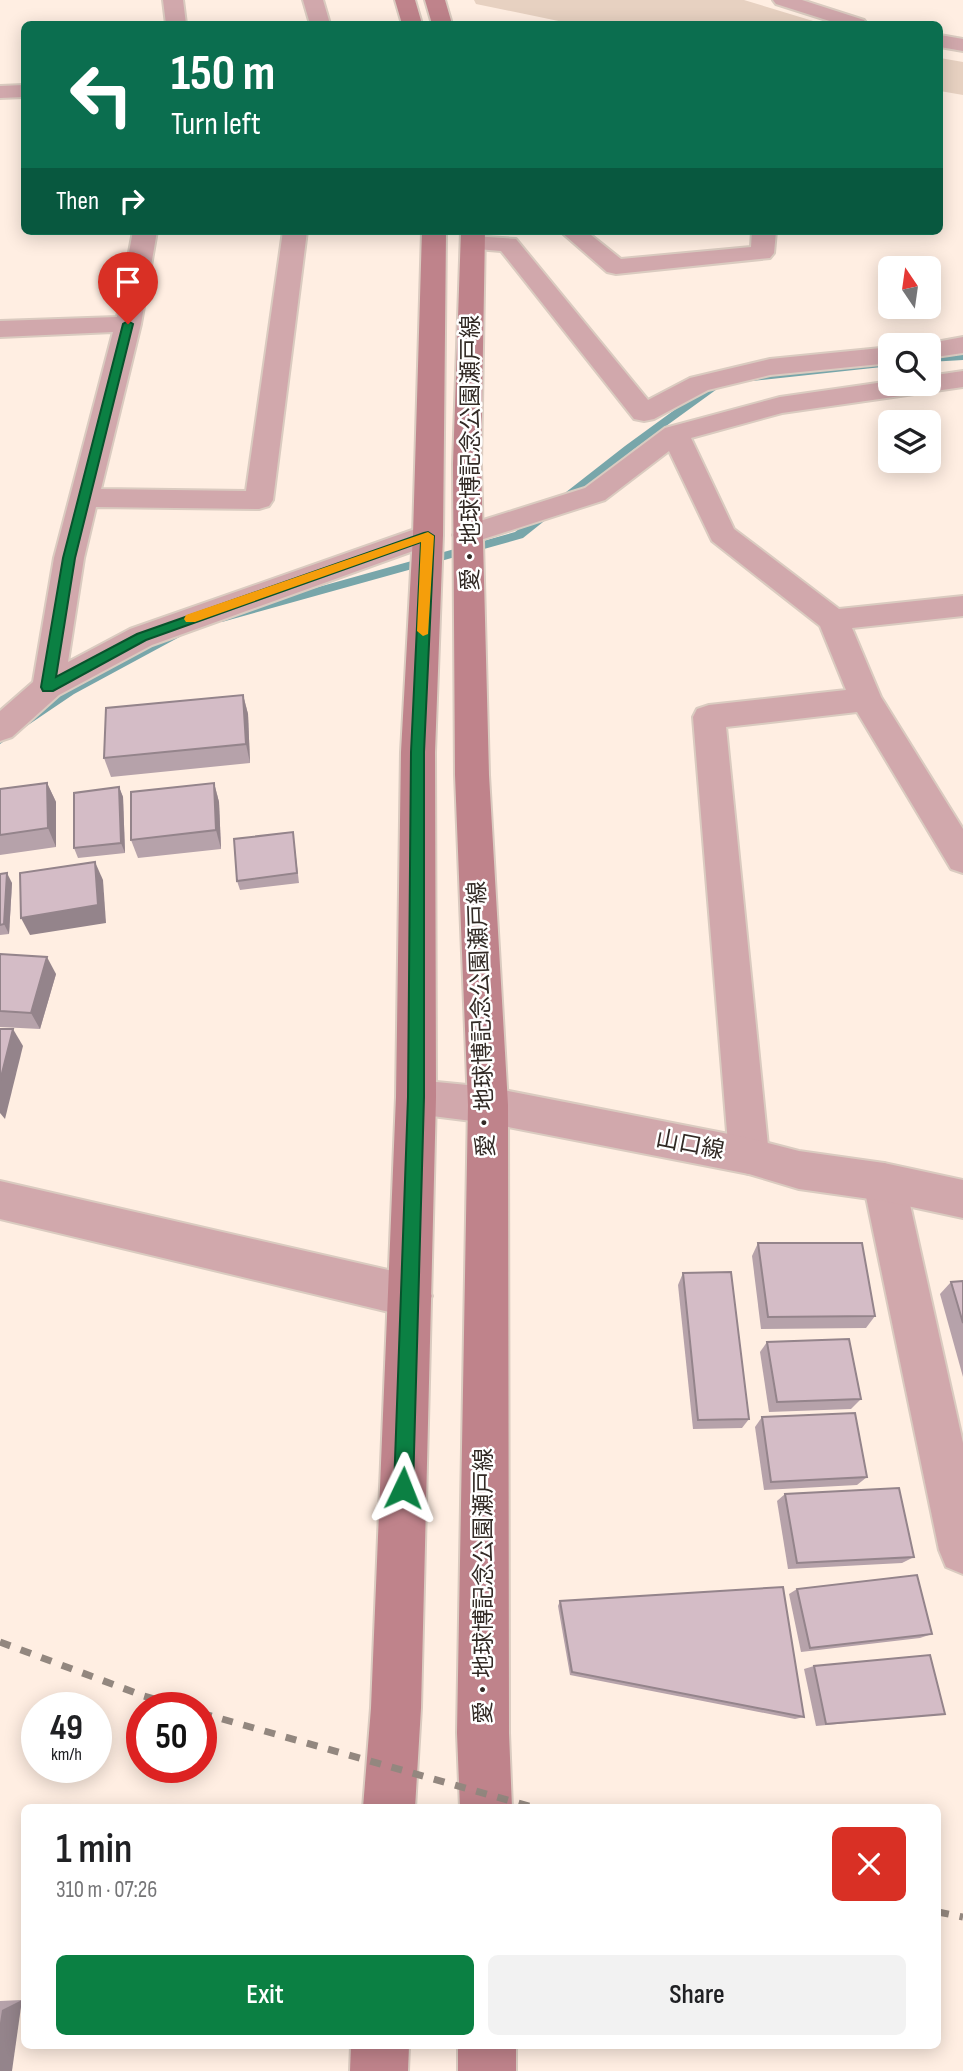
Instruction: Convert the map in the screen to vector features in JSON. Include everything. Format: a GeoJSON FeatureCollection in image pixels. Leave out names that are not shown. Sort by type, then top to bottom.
{"type":"FeatureCollection","features":[{"type":"Feature","properties":{"kind":"main road"},"geometry":{"type":"LineString","coordinates":[[405,0],[411,21]]}},
{"type":"Feature","properties":{"kind":"main road"},"geometry":{"type":"LineString","coordinates":[[436,0],[441,21]]}},
{"type":"Feature","properties":{"kind":"main road","name":"愛・地球博記念公園瀬戸線"},"geometry":{"type":"LineString","coordinates":[[389,1804],[396,1708],[416,1097],[418,752],[428,536],[434,235]]}},
{"type":"Feature","properties":{"kind":"main road","name":"愛・地球博記念公園瀬戸線"},"geometry":{"type":"LineString","coordinates":[[473,237],[467,464],[472,775],[488,1105],[483,1733],[486,1804]]}},
{"type":"Feature","properties":{"kind":"main road"},"geometry":{"type":"LineString","coordinates":[[379,2071],[380,2049]]}},
{"type":"Feature","properties":{"kind":"main road"},"geometry":{"type":"LineString","coordinates":[[487,2049],[487,2071]]}},
{"type":"Feature","properties":{"kind":"street"},"geometry":{"type":"LineString","coordinates":[[173,0],[176,21]]}},
{"type":"Feature","properties":{"kind":"street"},"geometry":{"type":"LineString","coordinates":[[313,0],[319,21]]}},
{"type":"Feature","properties":{"kind":"street"},"geometry":{"type":"LineString","coordinates":[[783,0],[848,21]]}},
{"type":"Feature","properties":{"kind":"street"},"geometry":{"type":"LineString","coordinates":[[943,42],[963,45]]}},
{"type":"Feature","properties":{"kind":"street"},"geometry":{"type":"LineString","coordinates":[[0,92],[21,91]]}},
{"type":"Feature","properties":{"kind":"street"},"geometry":{"type":"LineString","coordinates":[[48,687],[69,558],[128,324],[144,235]]}},
{"type":"Feature","properties":{"kind":"street"},"geometry":{"type":"LineString","coordinates":[[84,498],[259,500],[294,235]]}},
{"type":"Feature","properties":{"kind":"street"},"geometry":{"type":"LineString","coordinates":[[577,235],[616,267],[762,253],[764,235]]}},
{"type":"Feature","properties":{"kind":"street"},"geometry":{"type":"LineString","coordinates":[[473,237],[509,244],[644,413],[699,384],[770,367],[878,356]]}},
{"type":"Feature","properties":{"kind":"street"},"geometry":{"type":"LineString","coordinates":[[0,328],[128,324]]}},
{"type":"Feature","properties":{"kind":"street"},"geometry":{"type":"LineString","coordinates":[[941,348],[963,345]]}},
{"type":"Feature","properties":{"kind":"street"},"geometry":{"type":"LineString","coordinates":[[468,535],[595,494],[675,434],[780,405],[963,379]]}},
{"type":"Feature","properties":{"kind":"street"},"geometry":{"type":"LineString","coordinates":[[675,434],[722,534],[833,620],[866,699],[963,859]]}},
{"type":"Feature","properties":{"kind":"street"},"geometry":{"type":"LineString","coordinates":[[0,729],[48,687],[141,637],[428,536]]}},
{"type":"Feature","properties":{"kind":"street"},"geometry":{"type":"LineString","coordinates":[[833,620],[963,606]]}},
{"type":"Feature","properties":{"kind":"street"},"geometry":{"type":"LineString","coordinates":[[749,1156],[709,717],[866,699]]}},
{"type":"Feature","properties":{"kind":"street","name":"山口線"},"geometry":{"type":"LineString","coordinates":[[416,1097],[488,1105],[749,1156],[799,1170],[884,1182],[963,1199]]}},
{"type":"Feature","properties":{"kind":"street"},"geometry":{"type":"LineString","coordinates":[[884,1182],[963,1550]]}},
{"type":"Feature","properties":{"kind":"street"},"geometry":{"type":"LineString","coordinates":[[0,1200],[410,1296]]}},
{"type":"Feature","properties":{"kind":"shaded area"},"geometry":{"type":"Polygon","coordinates":[[[474,0],[744,0],[813,21],[558,21],[476,4],[474,0]]]}},
{"type":"Feature","properties":{"kind":"shaded area"},"geometry":{"type":"Polygon","coordinates":[[[943,59],[963,62],[963,95],[943,92],[943,59]]]}},
{"type":"Feature","properties":{"kind":"building"},"geometry":{"type":"Polygon","coordinates":[[[243,695],[246,744],[104,758],[106,708],[243,695]]]}},
{"type":"Feature","properties":{"kind":"building"},"geometry":{"type":"Polygon","coordinates":[[[47,783],[48,828],[0,835],[0,789],[47,783]]]}},
{"type":"Feature","properties":{"kind":"building"},"geometry":{"type":"Polygon","coordinates":[[[214,783],[216,830],[131,840],[131,792],[214,783]]]}},
{"type":"Feature","properties":{"kind":"building"},"geometry":{"type":"Polygon","coordinates":[[[119,787],[121,843],[74,848],[74,793],[119,787]]]}},
{"type":"Feature","properties":{"kind":"building"},"geometry":{"type":"Polygon","coordinates":[[[293,832],[297,873],[237,881],[234,839],[293,832]]]}},
{"type":"Feature","properties":{"kind":"building"},"geometry":{"type":"Polygon","coordinates":[[[95,862],[98,905],[21,918],[20,873],[95,862]]]}},
{"type":"Feature","properties":{"kind":"building"},"geometry":{"type":"Polygon","coordinates":[[[7,873],[4,924],[0,925],[0,874],[7,873]]]}},
{"type":"Feature","properties":{"kind":"building"},"geometry":{"type":"Polygon","coordinates":[[[0,954],[47,957],[31,1013],[0,1011],[0,954]]]}},
{"type":"Feature","properties":{"kind":"building"},"geometry":{"type":"Polygon","coordinates":[[[0,1029],[13,1029],[0,1081],[0,1029]]]}},
{"type":"Feature","properties":{"kind":"building"},"geometry":{"type":"Polygon","coordinates":[[[758,1243],[862,1243],[875,1316],[768,1317],[758,1243]]]}},
{"type":"Feature","properties":{"kind":"building"},"geometry":{"type":"Polygon","coordinates":[[[731,1272],[749,1419],[698,1420],[683,1273],[731,1272]]]}},
{"type":"Feature","properties":{"kind":"building"},"geometry":{"type":"Polygon","coordinates":[[[963,1281],[963,1323],[951,1282],[963,1281]]]}},
{"type":"Feature","properties":{"kind":"building"},"geometry":{"type":"Polygon","coordinates":[[[849,1339],[861,1399],[777,1402],[767,1342],[849,1339]]]}},
{"type":"Feature","properties":{"kind":"building"},"geometry":{"type":"Polygon","coordinates":[[[855,1413],[867,1477],[771,1482],[762,1417],[855,1413]]]}},
{"type":"Feature","properties":{"kind":"building"},"geometry":{"type":"Polygon","coordinates":[[[899,1488],[914,1557],[797,1563],[785,1494],[899,1488]]]}},
{"type":"Feature","properties":{"kind":"building"},"geometry":{"type":"Polygon","coordinates":[[[917,1575],[932,1634],[810,1648],[797,1589],[917,1575]]]}},
{"type":"Feature","properties":{"kind":"building"},"geometry":{"type":"Polygon","coordinates":[[[783,1587],[804,1717],[572,1672],[560,1601],[783,1587]]]}},
{"type":"Feature","properties":{"kind":"building"},"geometry":{"type":"Polygon","coordinates":[[[930,1655],[945,1714],[826,1724],[814,1666],[930,1655]]]}},
{"type":"Feature","properties":{"kind":"waterway"},"geometry":{"type":"LineString","coordinates":[[941,358],[963,357]]}},
{"type":"Feature","properties":{"kind":"waterway"},"geometry":{"type":"LineString","coordinates":[[222,618],[519,535],[629,448],[721,381],[878,364]]}},
{"type":"Feature","properties":{"kind":"waterway"},"geometry":{"type":"LineString","coordinates":[[0,739],[69,691],[181,631]]}},
{"type":"Feature","properties":{"kind":"railway"},"geometry":{"type":"LineString","coordinates":[[0,1642],[133,1692]]}},
{"type":"Feature","properties":{"kind":"railway"},"geometry":{"type":"LineString","coordinates":[[217,1718],[522,1804]]}},
{"type":"Feature","properties":{"kind":"railway"},"geometry":{"type":"LineString","coordinates":[[941,1913],[963,1917]]}},
{"type":"Feature","properties":{"kind":"slow traffic"},"geometry":{"type":"LineString","coordinates":[[191,619],[428,536],[423,631]]}},
{"type":"Feature","properties":{"kind":"route"},"geometry":{"type":"LineString","coordinates":[[128,324],[69,558],[48,687],[141,637],[302,578],[428,536],[418,752],[416,1097],[403,1488]]}}]}
